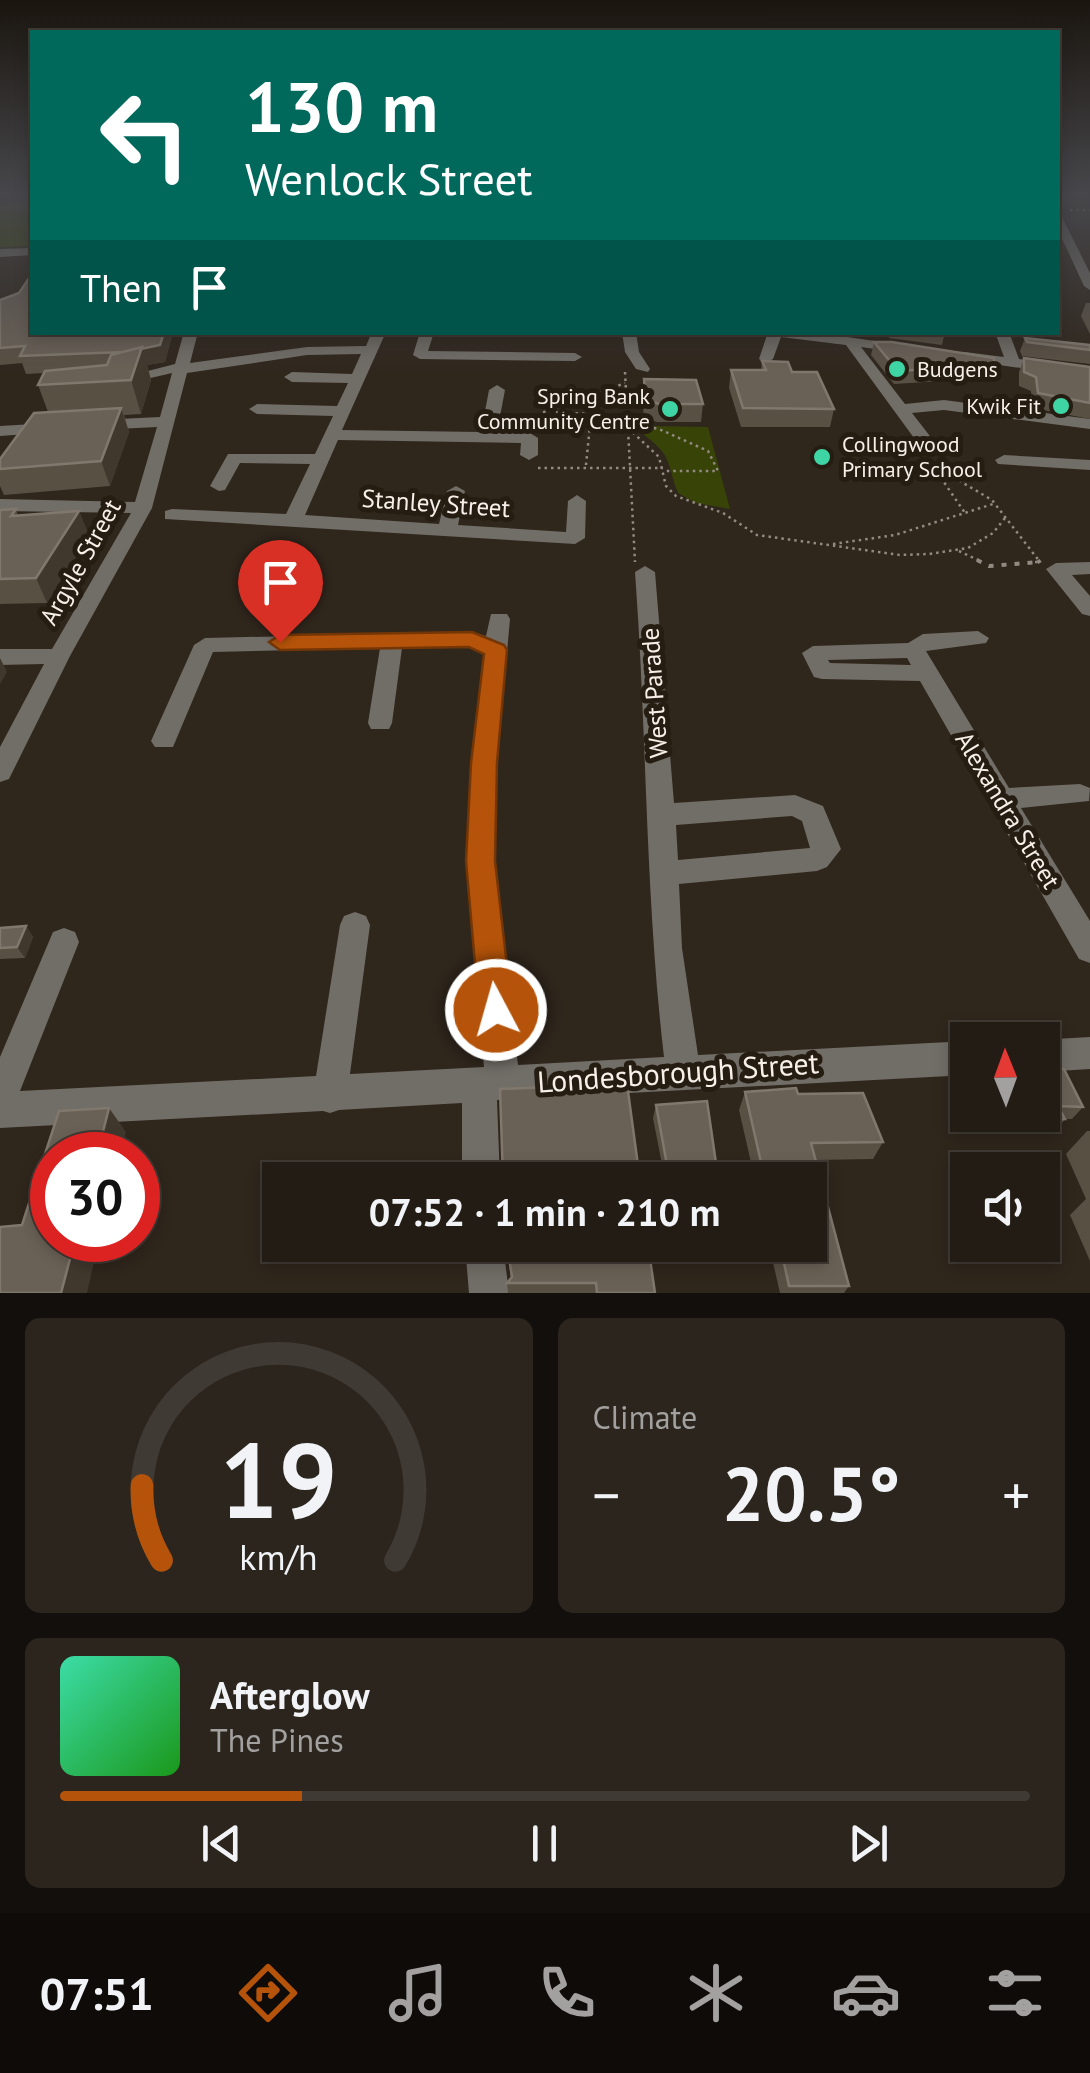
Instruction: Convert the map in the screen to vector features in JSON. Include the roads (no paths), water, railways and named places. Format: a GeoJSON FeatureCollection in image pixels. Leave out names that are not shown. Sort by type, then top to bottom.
{"type":"FeatureCollection","features":[{"type":"Feature","properties":{"kind":"street"},"geometry":{"type":"LineString","coordinates":[[1075,254],[1090,286]]}},
{"type":"Feature","properties":{"kind":"street","name":"Argyle Street"},"geometry":{"type":"LineString","coordinates":[[0,772],[58,656],[144,508],[190,335]]}},
{"type":"Feature","properties":{"kind":"street"},"geometry":{"type":"LineString","coordinates":[[427,335],[420,355],[575,358]]}},
{"type":"Feature","properties":{"kind":"street"},"geometry":{"type":"LineString","coordinates":[[766,359],[776,335]]}},
{"type":"Feature","properties":{"kind":"street"},"geometry":{"type":"LineString","coordinates":[[810,335],[923,351]]}},
{"type":"Feature","properties":{"kind":"street"},"geometry":{"type":"LineString","coordinates":[[1003,335],[1014,362]]}},
{"type":"Feature","properties":{"kind":"street"},"geometry":{"type":"LineString","coordinates":[[496,356],[500,338]]}},
{"type":"Feature","properties":{"kind":"street"},"geometry":{"type":"LineString","coordinates":[[630,339],[643,370]]}},
{"type":"Feature","properties":{"kind":"street"},"geometry":{"type":"LineString","coordinates":[[864,340],[854,347],[931,449]]}},
{"type":"Feature","properties":{"kind":"street"},"geometry":{"type":"LineString","coordinates":[[104,388],[125,378],[181,368],[375,341]]}},
{"type":"Feature","properties":{"kind":"street"},"geometry":{"type":"LineString","coordinates":[[293,520],[375,341]]}},
{"type":"Feature","properties":{"kind":"street"},"geometry":{"type":"LineString","coordinates":[[941,353],[1090,373]]}},
{"type":"Feature","properties":{"kind":"street"},"geometry":{"type":"LineString","coordinates":[[292,378],[358,379]]}},
{"type":"Feature","properties":{"kind":"street"},"geometry":{"type":"LineString","coordinates":[[488,437],[497,390]]}},
{"type":"Feature","properties":{"kind":"street"},"geometry":{"type":"LineString","coordinates":[[900,409],[944,406],[1090,424]]}},
{"type":"Feature","properties":{"kind":"street"},"geometry":{"type":"LineString","coordinates":[[257,409],[343,412]]}},
{"type":"Feature","properties":{"kind":"street"},"geometry":{"type":"LineString","coordinates":[[0,431],[168,421]]}},
{"type":"Feature","properties":{"kind":"street"},"geometry":{"type":"LineString","coordinates":[[18,456],[36,429]]}},
{"type":"Feature","properties":{"kind":"street"},"geometry":{"type":"LineString","coordinates":[[332,435],[530,438],[529,455]]}},
{"type":"Feature","properties":{"kind":"street"},"geometry":{"type":"LineString","coordinates":[[219,486],[234,458],[321,460]]}},
{"type":"Feature","properties":{"kind":"street"},"geometry":{"type":"LineString","coordinates":[[1004,460],[1090,465]]}},
{"type":"Feature","properties":{"kind":"street"},"geometry":{"type":"LineString","coordinates":[[447,529],[456,491]]}},
{"type":"Feature","properties":{"kind":"street","name":"Stanley Street"},"geometry":{"type":"LineString","coordinates":[[172,514],[575,538],[578,501]]}},
{"type":"Feature","properties":{"kind":"street"},"geometry":{"type":"LineString","coordinates":[[0,505],[144,508]]}},
{"type":"Feature","properties":{"kind":"street"},"geometry":{"type":"LineString","coordinates":[[1086,600],[1056,569],[1090,568]]}},
{"type":"Feature","properties":{"kind":"street","name":"West Parade"},"geometry":{"type":"LineString","coordinates":[[645,572],[657,706],[667,948],[683,1070]]}},
{"type":"Feature","properties":{"kind":"street"},"geometry":{"type":"LineString","coordinates":[[483,1162],[491,1086],[480,861],[484,763],[499,619]]}},
{"type":"Feature","properties":{"kind":"street","name":"Alexandra Street"},"geometry":{"type":"LineString","coordinates":[[978,638],[923,640],[919,662],[1090,949]]}},
{"type":"Feature","properties":{"kind":"street"},"geometry":{"type":"LineString","coordinates":[[164,742],[205,644],[472,639],[496,650]]}},
{"type":"Feature","properties":{"kind":"street"},"geometry":{"type":"LineString","coordinates":[[380,724],[392,640]]}},
{"type":"Feature","properties":{"kind":"street"},"geometry":{"type":"LineString","coordinates":[[0,657],[58,656]]}},
{"type":"Feature","properties":{"kind":"street"},"geometry":{"type":"LineString","coordinates":[[1004,799],[1080,794]]}},
{"type":"Feature","properties":{"kind":"street"},"geometry":{"type":"LineString","coordinates":[[660,814],[795,805],[812,814],[827,848],[817,859],[664,873]]}},
{"type":"Feature","properties":{"kind":"street"},"geometry":{"type":"LineString","coordinates":[[330,1096],[356,925]]}},
{"type":"Feature","properties":{"kind":"street"},"geometry":{"type":"LineString","coordinates":[[0,1099],[64,942]]}},
{"type":"Feature","properties":{"kind":"street"},"geometry":{"type":"LineString","coordinates":[[1060,1054],[1090,1053]]}},
{"type":"Feature","properties":{"kind":"street","name":"Londesborough Street"},"geometry":{"type":"LineString","coordinates":[[0,1110],[330,1096],[683,1070],[950,1059]]}},
{"type":"Feature","properties":{"kind":"street"},"geometry":{"type":"LineString","coordinates":[[486,1262],[489,1293]]}},
{"type":"Feature","properties":{"kind":"place","name":"Budgens"},"geometry":{"type":"Point","coordinates":[897,369]}},
{"type":"Feature","properties":{"kind":"place","name":"Kwik Fit"},"geometry":{"type":"Point","coordinates":[1061,406]}},
{"type":"Feature","properties":{"kind":"place","name":"Spring Bank Community Centre"},"geometry":{"type":"Point","coordinates":[670,409]}},
{"type":"Feature","properties":{"kind":"place","name":"Collingwood Primary School"},"geometry":{"type":"Point","coordinates":[822,457]}}]}
